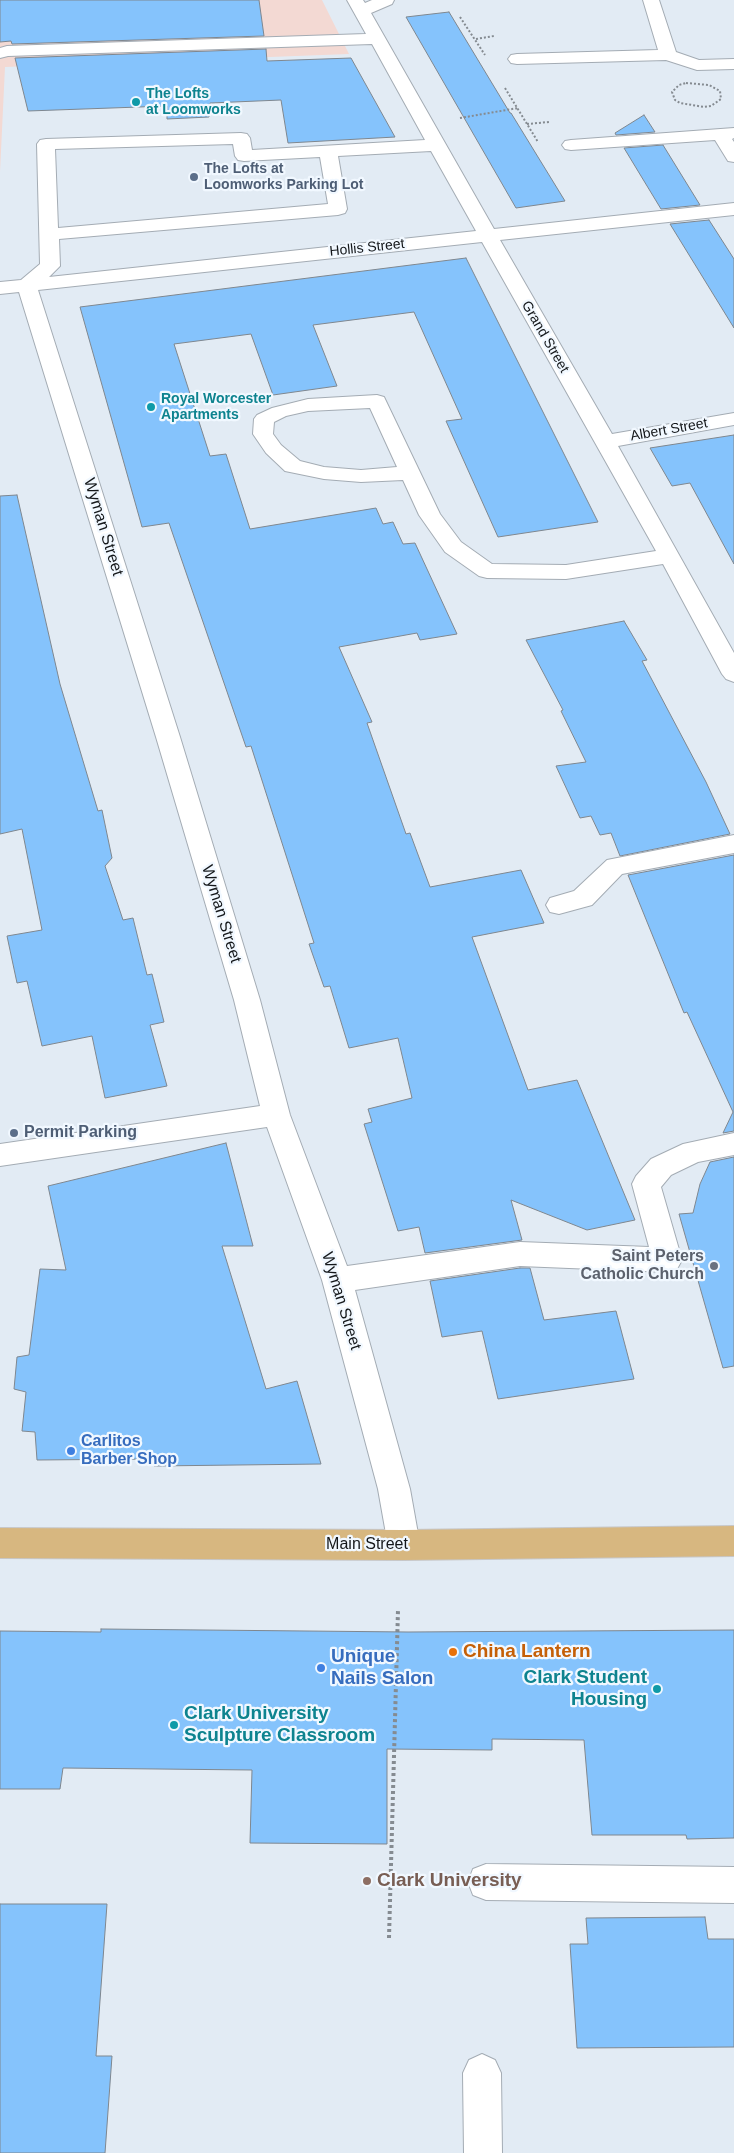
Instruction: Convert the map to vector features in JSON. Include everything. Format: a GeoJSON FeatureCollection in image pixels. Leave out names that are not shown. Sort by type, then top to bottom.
{"type":"FeatureCollection","features":[{"type":"Feature","properties":{"kind":"main road","name":"Main Street"},"geometry":{"type":"LineString","coordinates":[[0,1543],[404,1546],[734,1541]]}},
{"type":"Feature","properties":{"kind":"street"},"geometry":{"type":"LineString","coordinates":[[358,6],[386,0]]}},
{"type":"Feature","properties":{"kind":"street"},"geometry":{"type":"LineString","coordinates":[[651,0],[668,55]]}},
{"type":"Feature","properties":{"kind":"street","name":"Grand Street"},"geometry":{"type":"LineString","coordinates":[[358,6],[420,112],[436,145],[670,556],[734,674]]}},
{"type":"Feature","properties":{"kind":"street"},"geometry":{"type":"LineString","coordinates":[[0,53],[17,50],[376,39]]}},
{"type":"Feature","properties":{"kind":"street"},"geometry":{"type":"LineString","coordinates":[[517,59],[668,55],[697,65],[734,64]]}},
{"type":"Feature","properties":{"kind":"street"},"geometry":{"type":"LineString","coordinates":[[572,145],[727,133],[734,157]]}},
{"type":"Feature","properties":{"kind":"street"},"geometry":{"type":"LineString","coordinates":[[27,285],[50,266],[46,144],[241,138],[244,156],[436,145]]}},
{"type":"Feature","properties":{"kind":"street"},"geometry":{"type":"LineString","coordinates":[[49,234],[338,209],[328,152]]}},
{"type":"Feature","properties":{"kind":"street","name":"Hollis Street"},"geometry":{"type":"LineString","coordinates":[[0,288],[734,209]]}},
{"type":"Feature","properties":{"kind":"street","name":"Wyman Street"},"geometry":{"type":"LineString","coordinates":[[27,285],[171,746],[247,1000],[276,1116],[337,1280],[394,1490],[404,1546]]}},
{"type":"Feature","properties":{"kind":"street"},"geometry":{"type":"LineString","coordinates":[[410,473],[361,476],[324,473],[293,466],[274,449],[263,434],[264,419],[279,412],[308,405],[377,401],[430,515],[453,547],[487,571],[566,572],[670,556]]}},
{"type":"Feature","properties":{"kind":"street","name":"Albert Street"},"geometry":{"type":"LineString","coordinates":[[604,442],[734,419]]}},
{"type":"Feature","properties":{"kind":"street"},"geometry":{"type":"LineString","coordinates":[[559,905],[583,898],[616,866],[734,844]]}},
{"type":"Feature","properties":{"kind":"street"},"geometry":{"type":"LineString","coordinates":[[0,1155],[276,1116]]}},
{"type":"Feature","properties":{"kind":"street"},"geometry":{"type":"LineString","coordinates":[[337,1280],[520,1254],[667,1260],[646,1184],[661,1167],[693,1152],[734,1144]]}},
{"type":"Feature","properties":{"kind":"street"},"geometry":{"type":"LineString","coordinates":[[486,1882],[734,1885]]}},
{"type":"Feature","properties":{"kind":"street"},"geometry":{"type":"LineString","coordinates":[[482,2073],[483,2153]]}},
{"type":"Feature","properties":{"kind":"path"},"geometry":{"type":"LineString","coordinates":[[462,124],[458,119],[462,116],[518,108]]}},
{"type":"Feature","properties":{"kind":"path"},"geometry":{"type":"LineString","coordinates":[[389,1938],[398,1610]]}},
{"type":"Feature","properties":{"kind":"shaded area"},"geometry":{"type":"Polygon","coordinates":[[[0,0],[322,0],[349,54],[5,67],[0,172],[0,0]]]}},
{"type":"Feature","properties":{"kind":"building"},"geometry":{"type":"Polygon","coordinates":[[[0,0],[259,0],[264,36],[12,44],[11,41],[0,42],[0,0]]]}},
{"type":"Feature","properties":{"kind":"building"},"geometry":{"type":"Polygon","coordinates":[[[449,12],[565,201],[516,208],[406,17],[449,12]]]}},
{"type":"Feature","properties":{"kind":"building","name":"The Lofts at Loomworks"},"geometry":{"type":"Polygon","coordinates":[[[266,49],[267,61],[351,58],[395,137],[288,143],[281,100],[210,103],[209,117],[167,119],[167,106],[28,111],[15,58],[266,49]]]}},
{"type":"Feature","properties":{"kind":"building"},"geometry":{"type":"Polygon","coordinates":[[[644,115],[655,132],[616,135],[615,133],[644,115]]]}},
{"type":"Feature","properties":{"kind":"building"},"geometry":{"type":"Polygon","coordinates":[[[663,145],[700,205],[661,209],[624,148],[663,145]]]}},
{"type":"Feature","properties":{"kind":"building"},"geometry":{"type":"Polygon","coordinates":[[[709,220],[734,259],[734,328],[670,224],[709,220]]]}},
{"type":"Feature","properties":{"kind":"building"},"geometry":{"type":"Polygon","coordinates":[[[466,258],[598,522],[498,537],[446,421],[462,419],[414,312],[313,325],[337,386],[273,395],[251,334],[174,344],[210,456],[226,454],[250,529],[376,508],[383,524],[393,522],[403,544],[415,543],[457,634],[420,640],[417,633],[339,647],[372,722],[367,723],[406,834],[410,833],[430,887],[521,870],[544,923],[472,937],[528,1090],[577,1080],[635,1220],[587,1230],[511,1200],[522,1240],[425,1253],[419,1227],[398,1231],[364,1124],[372,1122],[368,1109],[412,1098],[398,1038],[349,1048],[330,986],[324,987],[309,944],[314,943],[251,746],[246,747],[169,523],[142,527],[80,307],[466,258]]]}},
{"type":"Feature","properties":{"kind":"building"},"geometry":{"type":"Polygon","coordinates":[[[734,435],[734,564],[690,483],[672,486],[650,448],[734,435]]]}},
{"type":"Feature","properties":{"kind":"building"},"geometry":{"type":"Polygon","coordinates":[[[17,495],[60,684],[98,811],[102,810],[112,858],[105,866],[123,920],[133,918],[147,975],[152,974],[164,1022],[150,1025],[167,1086],[105,1098],[92,1036],[42,1046],[27,981],[17,983],[7,936],[42,930],[22,829],[0,834],[0,496],[17,495]]]}},
{"type":"Feature","properties":{"kind":"building"},"geometry":{"type":"Polygon","coordinates":[[[624,621],[647,660],[642,661],[706,782],[730,834],[620,856],[611,833],[600,835],[591,816],[580,818],[556,766],[586,762],[561,711],[563,710],[526,640],[624,621]]]}},
{"type":"Feature","properties":{"kind":"building"},"geometry":{"type":"Polygon","coordinates":[[[734,855],[734,1131],[723,1133],[733,1112],[687,1012],[684,1013],[628,875],[734,855]]]}},
{"type":"Feature","properties":{"kind":"building"},"geometry":{"type":"Polygon","coordinates":[[[226,1143],[253,1246],[222,1246],[266,1389],[297,1381],[321,1464],[154,1466],[153,1459],[37,1460],[35,1432],[22,1431],[26,1392],[14,1389],[17,1357],[29,1355],[40,1269],[66,1270],[48,1186],[226,1143]]]}},
{"type":"Feature","properties":{"kind":"building","name":"Saint Peters Catholic Church"},"geometry":{"type":"Polygon","coordinates":[[[734,1157],[734,1366],[723,1368],[679,1214],[693,1213],[700,1184],[710,1162],[734,1157]]]}},
{"type":"Feature","properties":{"kind":"building"},"geometry":{"type":"Polygon","coordinates":[[[530,1268],[544,1320],[616,1311],[634,1379],[498,1399],[482,1331],[442,1337],[430,1281],[530,1268]]]}},
{"type":"Feature","properties":{"kind":"building"},"geometry":{"type":"Polygon","coordinates":[[[101,1629],[408,1632],[734,1630],[734,1838],[687,1839],[686,1835],[592,1835],[584,1740],[492,1739],[492,1750],[387,1749],[387,1844],[250,1843],[252,1770],[63,1768],[60,1789],[0,1789],[0,1631],[101,1632],[101,1629]]]}},
{"type":"Feature","properties":{"kind":"building"},"geometry":{"type":"Polygon","coordinates":[[[0,1904],[107,1904],[96,2056],[112,2056],[105,2153],[0,2153],[0,1904]]]}},
{"type":"Feature","properties":{"kind":"building"},"geometry":{"type":"Polygon","coordinates":[[[705,1917],[708,1939],[734,1939],[734,2047],[577,2048],[570,1944],[588,1944],[586,1918],[705,1917]]]}},
{"type":"Feature","properties":{"kind":"place","name":"The Lofts at Loomworks"},"geometry":{"type":"Point","coordinates":[136,102]}},
{"type":"Feature","properties":{"kind":"place","name":"The Lofts at Loomworks Parking Lot"},"geometry":{"type":"Point","coordinates":[194,177]}},
{"type":"Feature","properties":{"kind":"place","name":"Royal Worcester Apartments"},"geometry":{"type":"Point","coordinates":[151,407]}},
{"type":"Feature","properties":{"kind":"place","name":"Permit Parking"},"geometry":{"type":"Point","coordinates":[14,1133]}},
{"type":"Feature","properties":{"kind":"place","name":"Saint Peters Catholic Church"},"geometry":{"type":"Point","coordinates":[714,1266]}},
{"type":"Feature","properties":{"kind":"place","name":"Carlitos Barber Shop"},"geometry":{"type":"Point","coordinates":[71,1451]}},
{"type":"Feature","properties":{"kind":"place","name":"China Lantern"},"geometry":{"type":"Point","coordinates":[453,1652]}},
{"type":"Feature","properties":{"kind":"place","name":"Unique Nails Salon"},"geometry":{"type":"Point","coordinates":[321,1668]}},
{"type":"Feature","properties":{"kind":"place","name":"Clark Student Housing"},"geometry":{"type":"Point","coordinates":[657,1689]}},
{"type":"Feature","properties":{"kind":"place","name":"Clark University Sculpture Classroom"},"geometry":{"type":"Point","coordinates":[174,1725]}},
{"type":"Feature","properties":{"kind":"place","name":"Clark University"},"geometry":{"type":"Point","coordinates":[367,1881]}}]}
